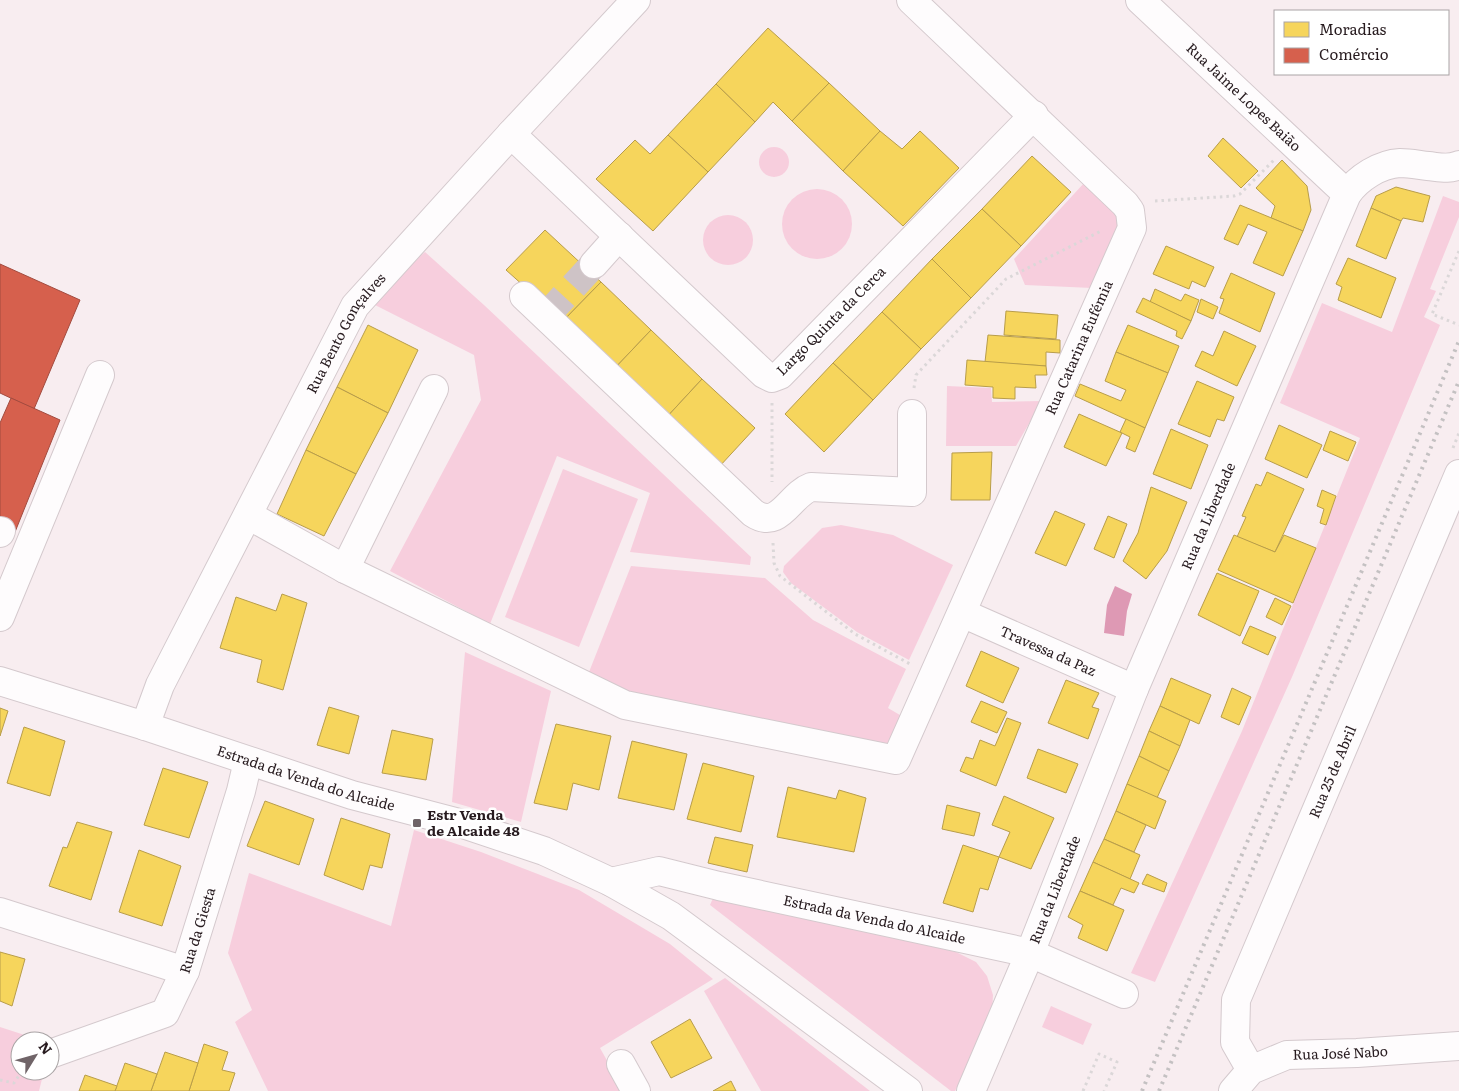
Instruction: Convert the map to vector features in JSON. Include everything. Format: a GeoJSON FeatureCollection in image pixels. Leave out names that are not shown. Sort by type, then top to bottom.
{"type":"FeatureCollection","features":[{"type":"Feature","properties":{"kind":"street","name":"Rua Bento Gonçalves"},"geometry":{"type":"LineString","coordinates":[[145,726],[160,685],[355,306],[636,0]]}},
{"type":"Feature","properties":{"kind":"street"},"geometry":{"type":"LineString","coordinates":[[911,0],[1034,115],[1128,210]]}},
{"type":"Feature","properties":{"kind":"street","name":"Rua Jaime Lopes Baião"},"geometry":{"type":"LineString","coordinates":[[1140,0],[1348,194]]}},
{"type":"Feature","properties":{"kind":"street","name":"Largo Quinta da Cerca"},"geometry":{"type":"LineString","coordinates":[[511,134],[764,374],[772,378],[780,375],[1034,115]]}},
{"type":"Feature","properties":{"kind":"street","name":"Rua da Liberdade"},"geometry":{"type":"LineString","coordinates":[[980,1086],[1134,689],[1348,194],[1352,187],[1364,178],[1389,165],[1407,163],[1449,169],[1459,165]]}},
{"type":"Feature","properties":{"kind":"street","name":"Rua Catarina Eufémia"},"geometry":{"type":"LineString","coordinates":[[345,568],[625,705],[896,760],[1132,228],[1128,210]]}},
{"type":"Feature","properties":{"kind":"street"},"geometry":{"type":"LineString","coordinates":[[594,264],[619,236]]}},
{"type":"Feature","properties":{"kind":"street"},"geometry":{"type":"LineString","coordinates":[[524,296],[753,513],[760,517],[773,518],[799,494],[812,487],[912,492],[912,414]]}},
{"type":"Feature","properties":{"kind":"street"},"geometry":{"type":"LineString","coordinates":[[0,617],[100,375]]}},
{"type":"Feature","properties":{"kind":"street"},"geometry":{"type":"LineString","coordinates":[[248,515],[345,568],[434,389]]}},
{"type":"Feature","properties":{"kind":"street","name":"Rua 25 de Abril"},"geometry":{"type":"LineString","coordinates":[[1251,1070],[1234,1042],[1236,1000],[1459,474]]}},
{"type":"Feature","properties":{"kind":"street","name":"Travessa da Paz"},"geometry":{"type":"LineString","coordinates":[[962,613],[1134,689]]}},
{"type":"Feature","properties":{"kind":"street","name":"Estrada da Venda do Alcaide"},"geometry":{"type":"LineString","coordinates":[[0,681],[145,726],[352,795],[463,824],[544,851],[611,882],[671,916],[678,900],[688,889],[719,886]]}},
{"type":"Feature","properties":{"kind":"street","name":"Rua da Giesta"},"geometry":{"type":"LineString","coordinates":[[0,912],[185,971],[241,791],[248,761]]}},
{"type":"Feature","properties":{"kind":"street","name":"Estrada da Venda do Alcaide"},"geometry":{"type":"LineString","coordinates":[[611,882],[659,871],[719,886],[1030,953],[1124,994]]}},
{"type":"Feature","properties":{"kind":"street"},"geometry":{"type":"LineString","coordinates":[[671,916],[908,1091]]}},
{"type":"Feature","properties":{"kind":"street"},"geometry":{"type":"LineString","coordinates":[[60,1050],[165,1013],[185,971]]}},
{"type":"Feature","properties":{"kind":"street","name":"Rua José Nabo"},"geometry":{"type":"LineString","coordinates":[[1233,1091],[1251,1070],[1287,1055],[1357,1053],[1459,1046]]}},
{"type":"Feature","properties":{"kind":"street"},"geometry":{"type":"LineString","coordinates":[[621,1064],[636,1091]]}},
{"type":"Feature","properties":{"kind":"path"},"geometry":{"type":"LineString","coordinates":[[912,414],[916,375],[1006,279],[1128,210],[1240,194],[1292,142]]}},
{"type":"Feature","properties":{"kind":"path"},"geometry":{"type":"LineString","coordinates":[[1459,251],[1432,314],[1459,325]]}},
{"type":"Feature","properties":{"kind":"path"},"geometry":{"type":"LineString","coordinates":[[772,378],[774,563],[780,576],[855,634],[933,677]]}},
{"type":"Feature","properties":{"kind":"path"},"geometry":{"type":"LineString","coordinates":[[1083,1091],[1099,1054],[1117,1062],[1104,1091]]}},
{"type":"Feature","properties":{"kind":"path"},"geometry":{"type":"LineString","coordinates":[[0,1080],[14,1083],[15,1081]]}},
{"type":"Feature","properties":{"kind":"shaded area"},"geometry":{"type":"Polygon","coordinates":[[[774,147],[780,148],[788,156],[788,168],[780,176],[774,177],[768,176],[760,168],[759,162],[760,156],[768,148],[774,147]]]}},
{"type":"Feature","properties":{"kind":"shaded area"},"geometry":{"type":"Polygon","coordinates":[[[1085,182],[1119,217],[1119,231],[1092,288],[1025,285],[1014,259],[1085,182]]]}},
{"type":"Feature","properties":{"kind":"shaded area"},"geometry":{"type":"Polygon","coordinates":[[[810,189],[824,189],[837,195],[846,204],[852,217],[850,237],[842,249],[824,259],[810,259],[797,253],[788,244],[782,231],[782,217],[788,204],[797,195],[810,189]]]}},
{"type":"Feature","properties":{"kind":"shaded area"},"geometry":{"type":"Polygon","coordinates":[[[1443,196],[1459,202],[1459,217],[1430,289],[1436,291],[1424,317],[1440,325],[1292,677],[1155,982],[1131,973],[1242,731],[1360,438],[1280,403],[1322,303],[1392,332],[1443,196]]]}},
{"type":"Feature","properties":{"kind":"shaded area"},"geometry":{"type":"Polygon","coordinates":[[[728,215],[742,219],[749,226],[753,240],[749,254],[742,261],[728,265],[714,261],[707,254],[703,240],[707,226],[714,219],[728,215]]]}},
{"type":"Feature","properties":{"kind":"shaded area"},"geometry":{"type":"Polygon","coordinates":[[[425,252],[484,305],[751,557],[750,565],[630,552],[650,493],[557,456],[490,624],[390,571],[481,400],[474,355],[375,305],[399,274],[425,252]]]}},
{"type":"Feature","properties":{"kind":"shaded area"},"geometry":{"type":"Polygon","coordinates":[[[947,386],[991,388],[992,402],[1042,401],[1016,446],[946,446],[947,386]]]}},
{"type":"Feature","properties":{"kind":"shaded area"},"geometry":{"type":"Polygon","coordinates":[[[563,469],[638,499],[579,647],[505,617],[563,469]]]}},
{"type":"Feature","properties":{"kind":"shaded area"},"geometry":{"type":"Polygon","coordinates":[[[841,525],[893,535],[953,565],[909,660],[857,632],[791,583],[783,572],[784,566],[822,528],[841,525]]]}},
{"type":"Feature","properties":{"kind":"shaded area"},"geometry":{"type":"Polygon","coordinates":[[[631,566],[765,578],[813,620],[906,669],[888,708],[905,718],[890,744],[877,746],[629,694],[589,672],[631,566]]]}},
{"type":"Feature","properties":{"kind":"shaded area"},"geometry":{"type":"Polygon","coordinates":[[[1115,586],[1132,594],[1127,611],[1124,636],[1104,633],[1107,605],[1115,586]]]}},
{"type":"Feature","properties":{"kind":"shaded area"},"geometry":{"type":"Polygon","coordinates":[[[465,652],[551,691],[521,822],[452,802],[465,652]]]}},
{"type":"Feature","properties":{"kind":"shaded area"},"geometry":{"type":"Polygon","coordinates":[[[414,830],[481,852],[579,890],[670,944],[713,979],[600,1048],[624,1091],[268,1091],[235,1022],[252,1010],[228,953],[249,873],[391,926],[414,830]]]}},
{"type":"Feature","properties":{"kind":"shaded area"},"geometry":{"type":"Polygon","coordinates":[[[714,896],[956,952],[976,962],[987,976],[993,995],[992,1013],[955,1091],[951,1091],[710,905],[714,896]]]}},
{"type":"Feature","properties":{"kind":"shaded area"},"geometry":{"type":"Polygon","coordinates":[[[725,978],[870,1091],[761,1091],[704,991],[725,978]]]}},
{"type":"Feature","properties":{"kind":"shaded area"},"geometry":{"type":"Polygon","coordinates":[[[1051,1006],[1092,1024],[1083,1045],[1042,1027],[1051,1006]]]}},
{"type":"Feature","properties":{"kind":"shaded area"},"geometry":{"type":"Polygon","coordinates":[[[0,1027],[12,1031],[10,1031],[10,1081],[42,1081],[39,1091],[0,1091],[0,1027]]]}},
{"type":"Feature","properties":{"kind":"building: Moradias"},"geometry":{"type":"Polygon","coordinates":[[[768,28],[829,83],[792,121],[773,102],[755,122],[716,84],[768,28]]]}},
{"type":"Feature","properties":{"kind":"building: Moradias"},"geometry":{"type":"Polygon","coordinates":[[[829,83],[880,131],[843,171],[792,121],[829,83]]]}},
{"type":"Feature","properties":{"kind":"building: Moradias"},"geometry":{"type":"Polygon","coordinates":[[[716,84],[755,122],[708,172],[668,135],[716,84]]]}},
{"type":"Feature","properties":{"kind":"building: Moradias"},"geometry":{"type":"Polygon","coordinates":[[[880,131],[902,149],[920,131],[959,168],[903,226],[843,171],[880,131]]]}},
{"type":"Feature","properties":{"kind":"building: Moradias"},"geometry":{"type":"Polygon","coordinates":[[[668,135],[708,172],[653,231],[596,179],[635,140],[650,154],[668,135]]]}},
{"type":"Feature","properties":{"kind":"building: Moradias"},"geometry":{"type":"Polygon","coordinates":[[[1223,138],[1258,171],[1241,188],[1208,156],[1223,138]]]}},
{"type":"Feature","properties":{"kind":"building: Moradias"},"geometry":{"type":"Polygon","coordinates":[[[1032,156],[1071,192],[1021,246],[982,209],[1032,156]]]}},
{"type":"Feature","properties":{"kind":"building: Moradias"},"geometry":{"type":"Polygon","coordinates":[[[1282,160],[1307,186],[1311,210],[1303,231],[1271,218],[1275,206],[1256,188],[1282,160]]]}},
{"type":"Feature","properties":{"kind":"building: Moradias"},"geometry":{"type":"Polygon","coordinates":[[[1396,187],[1430,196],[1423,222],[1403,218],[1401,221],[1371,208],[1376,196],[1396,187]]]}},
{"type":"Feature","properties":{"kind":"building: Moradias"},"geometry":{"type":"Polygon","coordinates":[[[1240,205],[1303,231],[1283,276],[1253,263],[1267,232],[1248,224],[1238,245],[1224,239],[1240,205]]]}},
{"type":"Feature","properties":{"kind":"building: Moradias"},"geometry":{"type":"Polygon","coordinates":[[[1371,208],[1401,221],[1386,259],[1356,246],[1371,208]]]}},
{"type":"Feature","properties":{"kind":"building: Moradias"},"geometry":{"type":"Polygon","coordinates":[[[982,209],[1021,246],[971,298],[932,259],[982,209]]]}},
{"type":"Feature","properties":{"kind":"building: Moradias"},"geometry":{"type":"Polygon","coordinates":[[[545,230],[601,282],[563,321],[506,270],[545,230]]]}},
{"type":"Feature","properties":{"kind":"building: Moradias"},"geometry":{"type":"Polygon","coordinates":[[[1166,246],[1214,267],[1205,287],[1192,281],[1189,289],[1153,274],[1166,246]]]}},
{"type":"Feature","properties":{"kind":"building: Moradias"},"geometry":{"type":"Polygon","coordinates":[[[1348,258],[1396,278],[1381,318],[1338,300],[1342,287],[1336,284],[1348,258]]]}},
{"type":"Feature","properties":{"kind":"building: Moradias"},"geometry":{"type":"Polygon","coordinates":[[[932,259],[971,298],[921,349],[882,312],[932,259]]]}},
{"type":"Feature","properties":{"kind":"building: Moradias"},"geometry":{"type":"Polygon","coordinates":[[[1231,273],[1275,293],[1260,332],[1219,313],[1224,299],[1220,298],[1231,273]]]}},
{"type":"Feature","properties":{"kind":"building: Moradias"},"geometry":{"type":"Polygon","coordinates":[[[601,282],[651,330],[614,369],[563,321],[601,282]]]}},
{"type":"Feature","properties":{"kind":"building: Moradias"},"geometry":{"type":"Polygon","coordinates":[[[1155,289],[1181,301],[1185,294],[1199,300],[1191,321],[1150,302],[1155,289]]]}},
{"type":"Feature","properties":{"kind":"building: Moradias"},"geometry":{"type":"Polygon","coordinates":[[[1143,298],[1191,321],[1182,339],[1176,336],[1177,331],[1136,312],[1143,298]]]}},
{"type":"Feature","properties":{"kind":"building: Moradias"},"geometry":{"type":"Polygon","coordinates":[[[1201,299],[1218,307],[1213,319],[1197,312],[1201,299]]]}},
{"type":"Feature","properties":{"kind":"building: Moradias"},"geometry":{"type":"Polygon","coordinates":[[[1006,311],[1058,315],[1056,339],[1004,335],[1006,311]]]}},
{"type":"Feature","properties":{"kind":"building: Moradias"},"geometry":{"type":"Polygon","coordinates":[[[882,312],[921,349],[873,400],[833,363],[882,312]]]}},
{"type":"Feature","properties":{"kind":"building: Moradias"},"geometry":{"type":"Polygon","coordinates":[[[368,325],[418,350],[388,413],[337,387],[368,325]]]}},
{"type":"Feature","properties":{"kind":"building: Moradias"},"geometry":{"type":"Polygon","coordinates":[[[1128,325],[1179,346],[1168,373],[1116,352],[1128,325]]]}},
{"type":"Feature","properties":{"kind":"building: Moradias"},"geometry":{"type":"Polygon","coordinates":[[[651,330],[702,379],[665,419],[614,369],[651,330]]]}},
{"type":"Feature","properties":{"kind":"building: Moradias"},"geometry":{"type":"Polygon","coordinates":[[[1224,331],[1256,346],[1237,386],[1195,366],[1202,351],[1213,356],[1224,331]]]}},
{"type":"Feature","properties":{"kind":"building: Moradias"},"geometry":{"type":"Polygon","coordinates":[[[988,335],[1060,340],[1060,353],[1046,352],[1046,366],[985,362],[988,335]]]}},
{"type":"Feature","properties":{"kind":"building: Moradias"},"geometry":{"type":"Polygon","coordinates":[[[1116,352],[1168,373],[1145,428],[1075,396],[1080,384],[1121,401],[1126,390],[1105,381],[1116,352]]]}},
{"type":"Feature","properties":{"kind":"building: Moradias"},"geometry":{"type":"Polygon","coordinates":[[[967,360],[1046,366],[1047,375],[1035,375],[1036,388],[1015,387],[1015,399],[993,398],[993,387],[965,385],[967,360]]]}},
{"type":"Feature","properties":{"kind":"building: Moradias"},"geometry":{"type":"Polygon","coordinates":[[[833,363],[873,400],[824,452],[785,414],[833,363]]]}},
{"type":"Feature","properties":{"kind":"building: Moradias"},"geometry":{"type":"Polygon","coordinates":[[[702,379],[755,428],[719,467],[665,419],[702,379]]]}},
{"type":"Feature","properties":{"kind":"building: Moradias"},"geometry":{"type":"Polygon","coordinates":[[[1197,381],[1234,397],[1224,421],[1217,419],[1210,437],[1178,424],[1197,381]]]}},
{"type":"Feature","properties":{"kind":"building: Moradias"},"geometry":{"type":"Polygon","coordinates":[[[337,387],[388,413],[356,474],[306,450],[337,387]]]}},
{"type":"Feature","properties":{"kind":"building: Moradias"},"geometry":{"type":"Polygon","coordinates":[[[1079,414],[1122,433],[1106,466],[1064,447],[1079,414]]]}},
{"type":"Feature","properties":{"kind":"building: Moradias"},"geometry":{"type":"Polygon","coordinates":[[[1126,419],[1145,428],[1135,452],[1126,448],[1130,437],[1120,432],[1126,419]]]}},
{"type":"Feature","properties":{"kind":"building: Moradias"},"geometry":{"type":"Polygon","coordinates":[[[1279,425],[1322,445],[1307,478],[1265,459],[1279,425]]]}},
{"type":"Feature","properties":{"kind":"building: Moradias"},"geometry":{"type":"Polygon","coordinates":[[[1171,429],[1208,445],[1191,489],[1153,474],[1171,429]]]}},
{"type":"Feature","properties":{"kind":"building: Moradias"},"geometry":{"type":"Polygon","coordinates":[[[1330,431],[1356,442],[1348,461],[1323,450],[1330,431]]]}},
{"type":"Feature","properties":{"kind":"building: Moradias"},"geometry":{"type":"Polygon","coordinates":[[[306,450],[356,474],[324,536],[277,514],[306,450]]]}},
{"type":"Feature","properties":{"kind":"building: Moradias"},"geometry":{"type":"Polygon","coordinates":[[[992,452],[990,500],[951,500],[952,453],[992,452]]]}},
{"type":"Feature","properties":{"kind":"building: Moradias"},"geometry":{"type":"Polygon","coordinates":[[[1267,472],[1304,489],[1275,552],[1237,537],[1246,517],[1242,516],[1256,484],[1261,486],[1267,472]]]}},
{"type":"Feature","properties":{"kind":"building: Moradias"},"geometry":{"type":"Polygon","coordinates":[[[1151,487],[1187,502],[1167,551],[1146,579],[1123,561],[1138,533],[1151,487]]]}},
{"type":"Feature","properties":{"kind":"building: Moradias"},"geometry":{"type":"Polygon","coordinates":[[[1322,490],[1336,496],[1326,525],[1320,523],[1324,509],[1317,506],[1322,490]]]}},
{"type":"Feature","properties":{"kind":"building: Moradias"},"geometry":{"type":"Polygon","coordinates":[[[1055,511],[1085,524],[1066,566],[1035,553],[1055,511]]]}},
{"type":"Feature","properties":{"kind":"building: Moradias"},"geometry":{"type":"Polygon","coordinates":[[[1108,516],[1127,524],[1114,558],[1094,549],[1108,516]]]}},
{"type":"Feature","properties":{"kind":"building: Moradias"},"geometry":{"type":"Polygon","coordinates":[[[1234,535],[1275,552],[1284,535],[1316,548],[1293,603],[1218,570],[1234,535]]]}},
{"type":"Feature","properties":{"kind":"building: Moradias"},"geometry":{"type":"Polygon","coordinates":[[[1217,573],[1259,591],[1240,636],[1198,615],[1217,573]]]}},
{"type":"Feature","properties":{"kind":"building: Moradias"},"geometry":{"type":"Polygon","coordinates":[[[282,594],[307,603],[283,690],[257,682],[262,660],[220,648],[236,597],[276,611],[282,594]]]}},
{"type":"Feature","properties":{"kind":"building: Moradias"},"geometry":{"type":"Polygon","coordinates":[[[1275,598],[1291,606],[1282,625],[1266,617],[1275,598]]]}},
{"type":"Feature","properties":{"kind":"building: Moradias"},"geometry":{"type":"Polygon","coordinates":[[[1250,626],[1276,637],[1268,655],[1242,643],[1250,626]]]}},
{"type":"Feature","properties":{"kind":"building: Moradias"},"geometry":{"type":"Polygon","coordinates":[[[981,651],[1019,668],[1003,703],[966,686],[981,651]]]}},
{"type":"Feature","properties":{"kind":"building: Moradias"},"geometry":{"type":"Polygon","coordinates":[[[1171,678],[1211,695],[1199,724],[1160,706],[1171,678]]]}},
{"type":"Feature","properties":{"kind":"building: Moradias"},"geometry":{"type":"Polygon","coordinates":[[[1066,680],[1099,693],[1092,707],[1099,709],[1088,739],[1048,723],[1066,680]]]}},
{"type":"Feature","properties":{"kind":"building: Moradias"},"geometry":{"type":"Polygon","coordinates":[[[1232,688],[1251,697],[1239,725],[1221,717],[1232,688]]]}},
{"type":"Feature","properties":{"kind":"building: Moradias"},"geometry":{"type":"Polygon","coordinates":[[[981,701],[1007,712],[997,733],[971,722],[981,701]]]}},
{"type":"Feature","properties":{"kind":"building: Moradias"},"geometry":{"type":"Polygon","coordinates":[[[1160,706],[1190,720],[1180,746],[1149,731],[1160,706]]]}},
{"type":"Feature","properties":{"kind":"building: Moradias"},"geometry":{"type":"Polygon","coordinates":[[[329,707],[359,716],[349,754],[317,745],[329,707]]]}},
{"type":"Feature","properties":{"kind":"building: Moradias"},"geometry":{"type":"Polygon","coordinates":[[[0,708],[8,711],[0,736],[0,708]]]}},
{"type":"Feature","properties":{"kind":"building: Moradias"},"geometry":{"type":"Polygon","coordinates":[[[1007,718],[1021,723],[996,786],[960,771],[966,757],[973,759],[980,740],[995,746],[1007,718]]]}},
{"type":"Feature","properties":{"kind":"building: Moradias"},"geometry":{"type":"Polygon","coordinates":[[[556,724],[611,736],[599,790],[573,783],[567,810],[534,803],[556,724]]]}},
{"type":"Feature","properties":{"kind":"building: Moradias"},"geometry":{"type":"Polygon","coordinates":[[[24,727],[65,741],[50,796],[7,783],[24,727]]]}},
{"type":"Feature","properties":{"kind":"building: Moradias"},"geometry":{"type":"Polygon","coordinates":[[[392,730],[433,739],[426,780],[382,773],[392,730]]]}},
{"type":"Feature","properties":{"kind":"building: Moradias"},"geometry":{"type":"Polygon","coordinates":[[[1149,731],[1180,746],[1169,771],[1139,756],[1149,731]]]}},
{"type":"Feature","properties":{"kind":"building: Moradias"},"geometry":{"type":"Polygon","coordinates":[[[632,741],[687,754],[674,810],[618,798],[632,741]]]}},
{"type":"Feature","properties":{"kind":"building: Moradias"},"geometry":{"type":"Polygon","coordinates":[[[1038,749],[1078,764],[1066,793],[1027,778],[1038,749]]]}},
{"type":"Feature","properties":{"kind":"building: Moradias"},"geometry":{"type":"Polygon","coordinates":[[[1139,756],[1169,771],[1157,798],[1127,784],[1139,756]]]}},
{"type":"Feature","properties":{"kind":"building: Moradias"},"geometry":{"type":"Polygon","coordinates":[[[703,763],[754,776],[741,832],[687,819],[703,763]]]}},
{"type":"Feature","properties":{"kind":"building: Moradias"},"geometry":{"type":"Polygon","coordinates":[[[163,768],[208,782],[189,838],[144,825],[163,768]]]}},
{"type":"Feature","properties":{"kind":"building: Moradias"},"geometry":{"type":"Polygon","coordinates":[[[1127,784],[1166,801],[1155,829],[1116,811],[1127,784]]]}},
{"type":"Feature","properties":{"kind":"building: Moradias"},"geometry":{"type":"Polygon","coordinates":[[[788,787],[836,799],[839,790],[866,798],[854,852],[777,837],[788,787]]]}},
{"type":"Feature","properties":{"kind":"building: Moradias"},"geometry":{"type":"Polygon","coordinates":[[[1004,796],[1054,818],[1031,869],[999,857],[1010,832],[992,825],[1004,796]]]}},
{"type":"Feature","properties":{"kind":"building: Moradias"},"geometry":{"type":"Polygon","coordinates":[[[265,801],[314,819],[299,865],[247,846],[265,801]]]}},
{"type":"Feature","properties":{"kind":"building: Moradias"},"geometry":{"type":"Polygon","coordinates":[[[947,805],[980,813],[974,836],[942,829],[947,805]]]}},
{"type":"Feature","properties":{"kind":"building: Moradias"},"geometry":{"type":"Polygon","coordinates":[[[1116,811],[1146,825],[1134,852],[1104,839],[1116,811]]]}},
{"type":"Feature","properties":{"kind":"building: Moradias"},"geometry":{"type":"Polygon","coordinates":[[[341,818],[390,834],[382,868],[370,865],[363,890],[324,875],[341,818]]]}},
{"type":"Feature","properties":{"kind":"building: Moradias"},"geometry":{"type":"Polygon","coordinates":[[[77,822],[112,832],[91,900],[49,886],[63,847],[67,848],[77,822]]]}},
{"type":"Feature","properties":{"kind":"building: Moradias"},"geometry":{"type":"Polygon","coordinates":[[[715,837],[753,845],[747,872],[708,863],[715,837]]]}},
{"type":"Feature","properties":{"kind":"building: Moradias"},"geometry":{"type":"Polygon","coordinates":[[[1104,839],[1140,855],[1130,879],[1093,862],[1104,839]]]}},
{"type":"Feature","properties":{"kind":"building: Moradias"},"geometry":{"type":"Polygon","coordinates":[[[963,845],[999,857],[988,890],[980,888],[973,912],[943,903],[963,845]]]}},
{"type":"Feature","properties":{"kind":"building: Moradias"},"geometry":{"type":"Polygon","coordinates":[[[139,850],[181,866],[162,926],[119,912],[139,850]]]}},
{"type":"Feature","properties":{"kind":"building: Moradias"},"geometry":{"type":"Polygon","coordinates":[[[1093,862],[1139,883],[1134,893],[1121,888],[1113,905],[1080,891],[1093,862]]]}},
{"type":"Feature","properties":{"kind":"building: Moradias"},"geometry":{"type":"Polygon","coordinates":[[[1147,874],[1167,883],[1164,892],[1142,884],[1147,874]]]}},
{"type":"Feature","properties":{"kind":"building: Moradias"},"geometry":{"type":"Polygon","coordinates":[[[1080,891],[1124,910],[1107,951],[1078,938],[1083,925],[1068,917],[1080,891]]]}},
{"type":"Feature","properties":{"kind":"building: Moradias"},"geometry":{"type":"Polygon","coordinates":[[[0,952],[25,959],[12,1006],[0,1001],[0,952]]]}},
{"type":"Feature","properties":{"kind":"building: Moradias"},"geometry":{"type":"Polygon","coordinates":[[[690,1019],[712,1058],[671,1078],[651,1042],[690,1019]]]}},
{"type":"Feature","properties":{"kind":"building: Moradias"},"geometry":{"type":"Polygon","coordinates":[[[204,1044],[228,1052],[222,1070],[235,1073],[229,1091],[189,1091],[204,1044]]]}},
{"type":"Feature","properties":{"kind":"building: Moradias"},"geometry":{"type":"Polygon","coordinates":[[[165,1052],[198,1063],[189,1091],[151,1091],[165,1052]]]}},
{"type":"Feature","properties":{"kind":"building: Moradias"},"geometry":{"type":"Polygon","coordinates":[[[125,1063],[157,1074],[151,1091],[115,1091],[125,1063]]]}},
{"type":"Feature","properties":{"kind":"building: Moradias"},"geometry":{"type":"Polygon","coordinates":[[[85,1075],[117,1086],[115,1091],[79,1091],[85,1075]]]}},
{"type":"Feature","properties":{"kind":"building: Moradias"},"geometry":{"type":"Polygon","coordinates":[[[731,1081],[736,1091],[713,1091],[731,1081]]]}},
{"type":"Feature","properties":{"kind":"building: Comércio"},"geometry":{"type":"Polygon","coordinates":[[[0,264],[80,300],[34,409],[0,393],[0,264]]]}},
{"type":"Feature","properties":{"kind":"building: Comércio"},"geometry":{"type":"Polygon","coordinates":[[[11,398],[60,420],[15,532],[0,525],[0,423],[11,398]]]}},
{"type":"Feature","properties":{"kind":"tunnel"},"geometry":{"type":"LineString","coordinates":[[545,317],[594,264]]}},
{"type":"Feature","properties":{"kind":"railway"},"geometry":{"type":"LineString","coordinates":[[1142,1091],[1459,341]]}},
{"type":"Feature","properties":{"kind":"railway"},"geometry":{"type":"LineString","coordinates":[[1159,1091],[1459,381]]}},
{"type":"Feature","properties":{"kind":"place","name":"Estr Venda de Alcaide 48"},"geometry":{"type":"Point","coordinates":[417,823]}}]}
